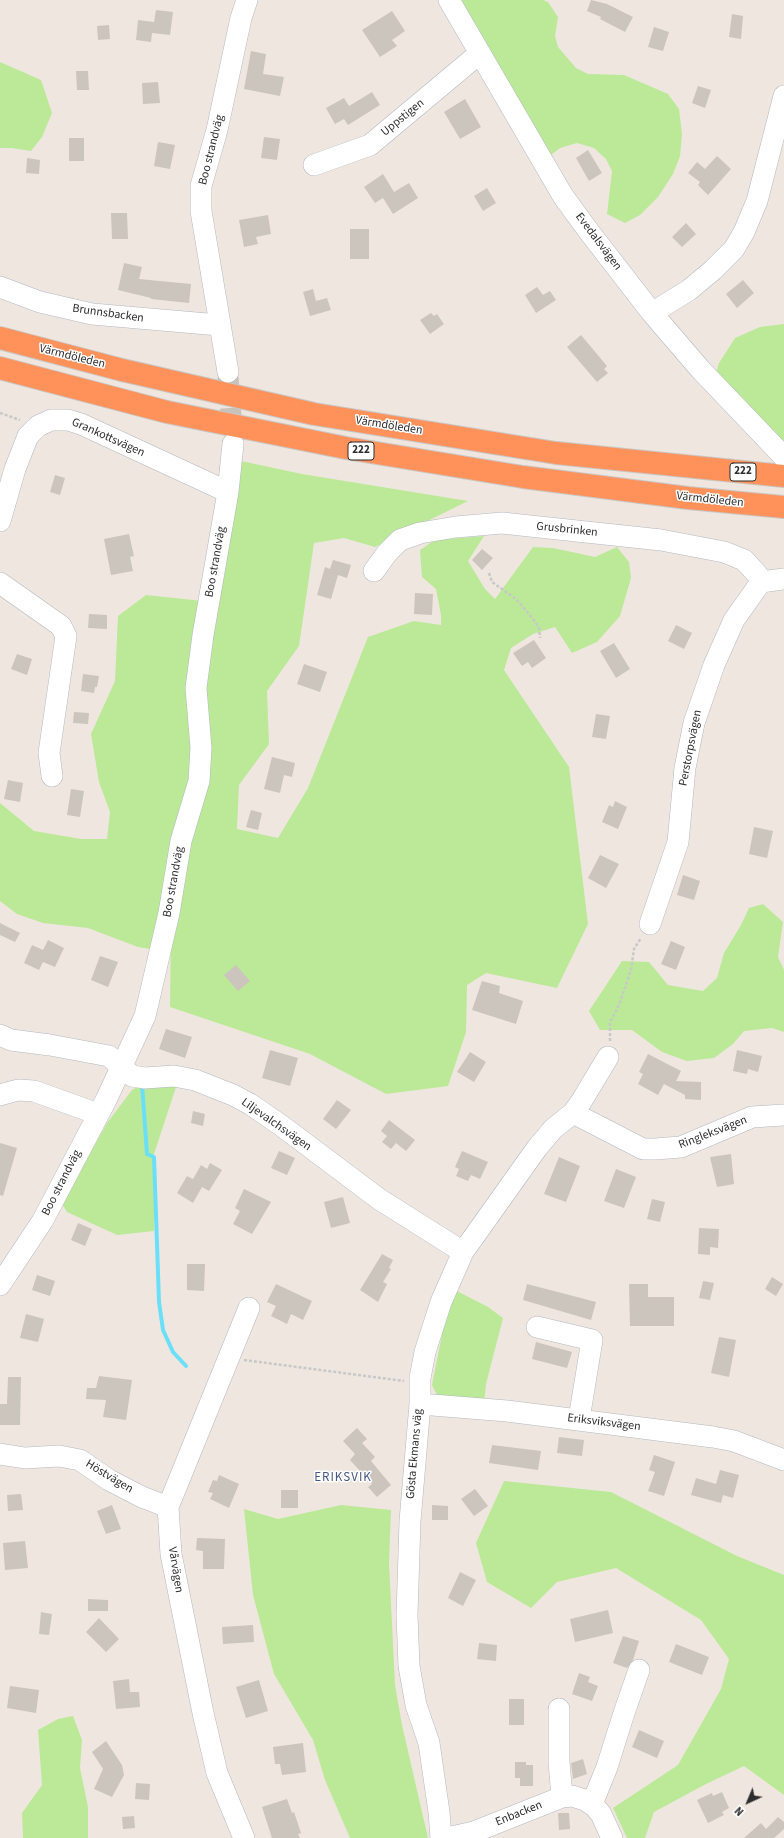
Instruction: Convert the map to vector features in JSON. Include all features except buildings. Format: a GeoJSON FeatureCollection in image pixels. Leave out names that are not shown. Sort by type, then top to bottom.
{"type":"FeatureCollection","features":[{"type":"Feature","properties":{"kind":"highway","name":"Värmdöleden"},"geometry":{"type":"LineString","coordinates":[[0,338],[122,370],[314,414],[556,453],[784,476]]}},
{"type":"Feature","properties":{"kind":"highway","name":"Värmdöleden"},"geometry":{"type":"LineString","coordinates":[[0,368],[166,412],[346,448],[523,477],[728,502],[784,507]]}},
{"type":"Feature","properties":{"kind":"street","name":"Boo strandväg"},"geometry":{"type":"LineString","coordinates":[[228,372],[201,211],[202,186],[217,130],[241,18],[247,0]]}},
{"type":"Feature","properties":{"kind":"street","name":"Evedalsvägen"},"geometry":{"type":"LineString","coordinates":[[449,0],[563,196],[652,313],[700,369],[784,457]]}},
{"type":"Feature","properties":{"kind":"street","name":"Uppstigen"},"geometry":{"type":"LineString","coordinates":[[314,165],[370,145],[480,53]]}},
{"type":"Feature","properties":{"kind":"street"},"geometry":{"type":"LineString","coordinates":[[652,313],[689,290],[713,270],[734,249],[744,232],[757,201],[784,96]]}},
{"type":"Feature","properties":{"kind":"street","name":"Brunnsbacken"},"geometry":{"type":"LineString","coordinates":[[0,287],[40,302],[92,314],[219,325]]}},
{"type":"Feature","properties":{"kind":"street","name":"Grankottsvägen"},"geometry":{"type":"LineString","coordinates":[[0,521],[15,469],[28,436],[38,426],[51,420],[68,420],[81,424],[228,492]]}},
{"type":"Feature","properties":{"kind":"street","name":"Boo strandväg"},"geometry":{"type":"LineString","coordinates":[[0,1285],[43,1220],[121,1068],[145,1016],[167,920],[181,841],[199,781],[201,748],[196,688],[203,636],[228,492],[233,444]]}},
{"type":"Feature","properties":{"kind":"street","name":"Grusbrinken"},"geometry":{"type":"LineString","coordinates":[[374,571],[387,553],[400,540],[420,533],[456,527],[502,523],[653,539],[724,552],[744,560],[757,574],[761,582]]}},
{"type":"Feature","properties":{"kind":"street"},"geometry":{"type":"LineString","coordinates":[[761,582],[784,579]]}},
{"type":"Feature","properties":{"kind":"street","name":"Perstorpsvägen"},"geometry":{"type":"LineString","coordinates":[[650,924],[678,842],[685,768],[694,723],[719,653],[734,620],[761,582]]}},
{"type":"Feature","properties":{"kind":"street"},"geometry":{"type":"LineString","coordinates":[[0,583],[61,626],[66,636],[49,753],[52,776]]}},
{"type":"Feature","properties":{"kind":"street","name":"Liljevalchsvägen"},"geometry":{"type":"LineString","coordinates":[[0,1035],[11,1040],[50,1045],[109,1056],[132,1076],[145,1078],[174,1076],[195,1080],[250,1104],[282,1126],[379,1199],[463,1252]]}},
{"type":"Feature","properties":{"kind":"street"},"geometry":{"type":"LineString","coordinates":[[573,1113],[608,1057]]}},
{"type":"Feature","properties":{"kind":"street"},"geometry":{"type":"LineString","coordinates":[[0,1095],[18,1090],[34,1091],[98,1114]]}},
{"type":"Feature","properties":{"kind":"street","name":"Ringleksvägen"},"geometry":{"type":"LineString","coordinates":[[573,1113],[643,1149],[681,1147],[752,1117],[784,1115]]}},
{"type":"Feature","properties":{"kind":"street","name":"Gösta Ekmans väg"},"geometry":{"type":"LineString","coordinates":[[441,1838],[439,1812],[428,1743],[416,1705],[409,1666],[407,1615],[410,1521],[420,1404],[420,1384],[425,1352],[433,1323],[463,1252],[537,1148],[553,1130],[573,1113]]}},
{"type":"Feature","properties":{"kind":"street","name":"Vårvägen"},"geometry":{"type":"LineString","coordinates":[[244,1838],[217,1773],[206,1728],[171,1554],[168,1507],[249,1308]]}},
{"type":"Feature","properties":{"kind":"street"},"geometry":{"type":"LineString","coordinates":[[537,1327],[592,1340],[579,1419]]}},
{"type":"Feature","properties":{"kind":"street","name":"Eriksviksvägen"},"geometry":{"type":"LineString","coordinates":[[420,1404],[579,1419],[734,1441],[784,1460]]}},
{"type":"Feature","properties":{"kind":"street","name":"Höstvägen"},"geometry":{"type":"LineString","coordinates":[[0,1454],[24,1458],[59,1456],[80,1460],[109,1480],[142,1497],[168,1507]]}},
{"type":"Feature","properties":{"kind":"street"},"geometry":{"type":"LineString","coordinates":[[612,1838],[601,1814],[592,1804],[607,1767],[639,1670]]}},
{"type":"Feature","properties":{"kind":"street"},"geometry":{"type":"LineString","coordinates":[[559,1709],[559,1762],[562,1797]]}},
{"type":"Feature","properties":{"kind":"street","name":"Enbacken"},"geometry":{"type":"LineString","coordinates":[[446,1838],[474,1832],[562,1797],[572,1796],[592,1804]]}},
{"type":"Feature","properties":{"kind":"path"},"geometry":{"type":"LineString","coordinates":[[489,574],[492,582],[516,600],[534,620],[539,628],[540,638]]}},
{"type":"Feature","properties":{"kind":"path"},"geometry":{"type":"LineString","coordinates":[[608,1057],[611,1039],[610,1022],[624,991],[634,949],[650,924]]}},
{"type":"Feature","properties":{"kind":"path"},"geometry":{"type":"LineString","coordinates":[[229,1358],[420,1384]]}},
{"type":"Feature","properties":{"kind":"green space"},"geometry":{"type":"Polygon","coordinates":[[[459,0],[543,0],[548,2],[558,17],[555,36],[558,47],[576,68],[588,74],[624,75],[668,94],[679,109],[682,134],[680,156],[673,174],[658,197],[640,215],[625,223],[607,214],[612,171],[606,159],[594,148],[577,143],[560,148],[550,156],[459,0]]]}},
{"type":"Feature","properties":{"kind":"green space"},"geometry":{"type":"Polygon","coordinates":[[[0,62],[41,80],[52,113],[42,137],[31,151],[0,148],[0,62]]]}},
{"type":"Feature","properties":{"kind":"green space"},"geometry":{"type":"Polygon","coordinates":[[[784,324],[784,441],[770,430],[716,373],[719,363],[735,338],[760,327],[784,324]]]}},
{"type":"Feature","properties":{"kind":"green space"},"geometry":{"type":"Polygon","coordinates":[[[241,461],[302,474],[468,501],[375,547],[344,538],[314,543],[299,646],[267,691],[269,744],[239,785],[237,829],[278,838],[308,788],[368,637],[414,621],[441,625],[441,615],[436,589],[422,577],[420,550],[435,540],[484,536],[468,561],[485,589],[495,599],[533,547],[553,548],[595,557],[617,547],[629,562],[631,578],[620,616],[597,642],[572,653],[555,627],[533,634],[511,648],[504,670],[569,767],[588,924],[557,988],[486,973],[467,985],[466,1032],[448,1086],[386,1094],[310,1054],[170,1007],[171,931],[202,686],[241,461]]]}},
{"type":"Feature","properties":{"kind":"green space"},"geometry":{"type":"Polygon","coordinates":[[[146,595],[203,601],[196,745],[157,950],[138,947],[88,928],[43,923],[17,914],[0,901],[0,803],[34,831],[81,839],[107,839],[110,812],[99,782],[91,734],[115,681],[118,616],[146,595]]]}},
{"type":"Feature","properties":{"kind":"green space"},"geometry":{"type":"Polygon","coordinates":[[[763,904],[783,922],[778,957],[784,970],[784,1032],[772,1028],[744,1031],[733,1044],[714,1058],[687,1061],[662,1052],[632,1030],[600,1030],[589,1011],[622,961],[649,962],[668,985],[703,991],[717,978],[724,953],[741,925],[749,908],[763,904]]]}},
{"type":"Feature","properties":{"kind":"green space"},"geometry":{"type":"Polygon","coordinates":[[[142,1084],[177,1084],[154,1154],[154,1231],[117,1235],[67,1212],[62,1204],[107,1123],[132,1090],[142,1084]]]}},
{"type":"Feature","properties":{"kind":"green space"},"geometry":{"type":"Polygon","coordinates":[[[455,1290],[488,1307],[503,1318],[486,1384],[484,1404],[438,1397],[432,1385],[447,1309],[455,1290]]]}},
{"type":"Feature","properties":{"kind":"green space"},"geometry":{"type":"Polygon","coordinates":[[[504,1481],[611,1492],[737,1556],[784,1575],[784,1795],[744,1766],[706,1784],[654,1812],[645,1838],[627,1838],[613,1808],[678,1765],[721,1689],[729,1659],[701,1620],[616,1568],[557,1582],[531,1608],[487,1582],[476,1543],[504,1481]]]}},
{"type":"Feature","properties":{"kind":"green space"},"geometry":{"type":"Polygon","coordinates":[[[341,1505],[391,1510],[389,1563],[395,1685],[402,1725],[428,1838],[350,1838],[325,1780],[313,1740],[274,1674],[253,1595],[244,1509],[278,1519],[341,1505]]]}},
{"type":"Feature","properties":{"kind":"green space"},"geometry":{"type":"Polygon","coordinates":[[[73,1716],[82,1740],[80,1768],[88,1807],[88,1838],[23,1838],[22,1813],[42,1785],[38,1730],[58,1719],[73,1716]]]}},
{"type":"Feature","properties":{"kind":"waterway"},"geometry":{"type":"LineString","coordinates":[[142,1084],[147,1154],[154,1157],[159,1302],[163,1330],[173,1352],[186,1366]]}},
{"type":"Feature","properties":{"kind":"tunnel"},"geometry":{"type":"LineString","coordinates":[[228,377],[233,441]]}},
{"type":"Feature","properties":{"kind":"district","name":"ERIKSVIK"},"geometry":{"type":"Point","coordinates":[343,1478]}}]}
